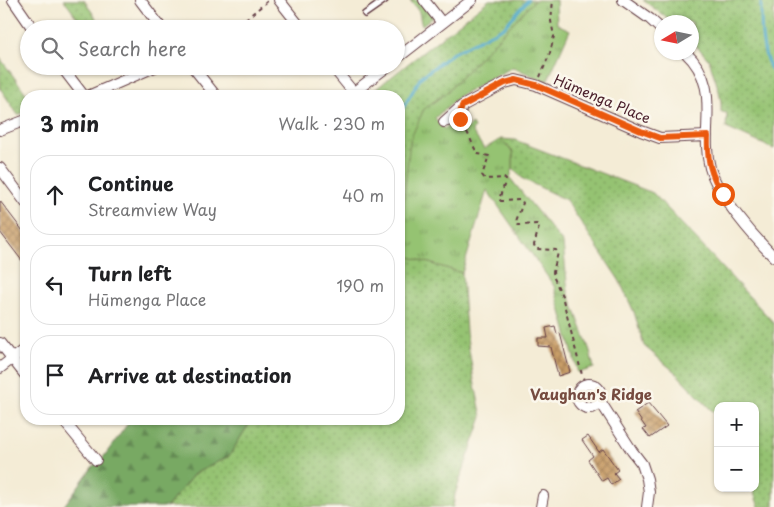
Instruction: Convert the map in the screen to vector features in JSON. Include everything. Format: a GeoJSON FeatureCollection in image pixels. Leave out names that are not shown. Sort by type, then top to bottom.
{"type":"FeatureCollection","features":[{"type":"Feature","properties":{"kind":"street"},"geometry":{"type":"LineString","coordinates":[[13,0],[27,20]]}},
{"type":"Feature","properties":{"kind":"street"},"geometry":{"type":"LineString","coordinates":[[140,0],[155,20]]}},
{"type":"Feature","properties":{"kind":"street"},"geometry":{"type":"LineString","coordinates":[[279,0],[295,20]]}},
{"type":"Feature","properties":{"kind":"street"},"geometry":{"type":"LineString","coordinates":[[424,0],[442,23]]}},
{"type":"Feature","properties":{"kind":"street"},"geometry":{"type":"LineString","coordinates":[[405,52],[472,0]]}},
{"type":"Feature","properties":{"kind":"street"},"geometry":{"type":"LineString","coordinates":[[623,0],[654,23]]}},
{"type":"Feature","properties":{"kind":"street"},"geometry":{"type":"LineString","coordinates":[[694,60],[704,80],[708,98],[707,153],[710,169],[717,185],[728,201],[757,240],[774,258]]}},
{"type":"Feature","properties":{"kind":"street"},"geometry":{"type":"LineString","coordinates":[[68,75],[81,90]]}},
{"type":"Feature","properties":{"kind":"street"},"geometry":{"type":"LineString","coordinates":[[100,90],[136,75]]}},
{"type":"Feature","properties":{"kind":"street"},"geometry":{"type":"LineString","coordinates":[[199,75],[211,90]]}},
{"type":"Feature","properties":{"kind":"street"},"geometry":{"type":"LineString","coordinates":[[338,75],[349,90]]}},
{"type":"Feature","properties":{"kind":"street"},"geometry":{"type":"LineString","coordinates":[[358,90],[377,75]]}},
{"type":"Feature","properties":{"kind":"street","name":"Hūmenga Place"},"geometry":{"type":"LineString","coordinates":[[462,125],[457,120],[452,119],[444,122],[462,106],[505,83],[516,80],[536,85],[660,138],[708,136]]}},
{"type":"Feature","properties":{"kind":"street"},"geometry":{"type":"LineString","coordinates":[[462,106],[460,113],[462,125]]}},
{"type":"Feature","properties":{"kind":"street"},"geometry":{"type":"LineString","coordinates":[[0,130],[20,122]]}},
{"type":"Feature","properties":{"kind":"street"},"geometry":{"type":"LineString","coordinates":[[0,168],[20,195]]}},
{"type":"Feature","properties":{"kind":"street"},"geometry":{"type":"LineString","coordinates":[[0,343],[20,368]]}},
{"type":"Feature","properties":{"kind":"street"},"geometry":{"type":"LineString","coordinates":[[0,368],[20,352]]}},
{"type":"Feature","properties":{"kind":"street"},"geometry":{"type":"LineString","coordinates":[[600,401],[591,408],[587,408],[578,400],[578,392],[586,385],[590,384],[597,387],[601,394],[600,401],[642,464],[648,479],[647,507]]}},
{"type":"Feature","properties":{"kind":"street"},"geometry":{"type":"LineString","coordinates":[[67,425],[96,460]]}},
{"type":"Feature","properties":{"kind":"street"},"geometry":{"type":"LineString","coordinates":[[541,507],[543,496]]}},
{"type":"Feature","properties":{"kind":"lane"},"geometry":{"type":"LineString","coordinates":[[365,14],[385,0]]}},
{"type":"Feature","properties":{"kind":"path"},"geometry":{"type":"LineString","coordinates":[[244,20],[269,0]]}},
{"type":"Feature","properties":{"kind":"path"},"geometry":{"type":"LineString","coordinates":[[536,85],[550,53],[554,36],[551,20],[553,0]]}},
{"type":"Feature","properties":{"kind":"path"},"geometry":{"type":"LineString","coordinates":[[462,125],[478,154],[489,156],[482,174],[485,179],[504,178],[506,180],[499,199],[501,201],[521,200],[522,203],[516,221],[519,225],[537,224],[540,226],[534,245],[536,249],[556,250],[558,253],[553,272],[554,278],[562,296],[586,385]]}},
{"type":"Feature","properties":{"kind":"green space"},"geometry":{"type":"Polygon","coordinates":[[[64,0],[84,0],[97,20],[78,20],[64,0]]]}},
{"type":"Feature","properties":{"kind":"green space"},"geometry":{"type":"Polygon","coordinates":[[[410,0],[421,0],[434,16],[422,25],[419,12],[410,0]]]}},
{"type":"Feature","properties":{"kind":"green space"},"geometry":{"type":"Polygon","coordinates":[[[489,0],[535,0],[446,93],[424,109],[407,256],[462,273],[466,332],[482,417],[455,494],[453,507],[167,507],[194,474],[229,456],[248,425],[405,425],[405,90],[375,90],[394,75],[405,75],[405,66],[489,0]]]}},
{"type":"Feature","properties":{"kind":"green space"},"geometry":{"type":"Polygon","coordinates":[[[535,0],[556,0],[557,24],[570,30],[547,82],[513,67],[459,96],[435,118],[444,129],[452,124],[460,133],[472,124],[474,128],[472,131],[484,149],[501,139],[513,153],[513,168],[510,178],[563,243],[568,292],[590,351],[594,368],[578,373],[554,286],[487,190],[462,273],[407,256],[405,246],[405,188],[410,140],[424,109],[446,93],[535,0]]]}},
{"type":"Feature","properties":{"kind":"green space"},"geometry":{"type":"Polygon","coordinates":[[[643,0],[774,0],[774,149],[726,128],[727,113],[721,112],[719,91],[709,60],[699,49],[699,15],[663,15],[643,0]]]}},
{"type":"Feature","properties":{"kind":"green space"},"geometry":{"type":"Polygon","coordinates":[[[0,58],[24,90],[20,90],[20,114],[18,115],[0,88],[0,58]]]}},
{"type":"Feature","properties":{"kind":"green space"},"geometry":{"type":"Polygon","coordinates":[[[501,139],[515,140],[653,193],[774,323],[774,507],[759,507],[753,492],[759,492],[759,402],[714,402],[714,413],[675,372],[644,346],[634,312],[619,280],[566,200],[523,179],[513,168],[513,152],[501,139]]]}},
{"type":"Feature","properties":{"kind":"green space"},"geometry":{"type":"Polygon","coordinates":[[[586,389],[590,389],[594,395],[590,401],[586,401],[582,397],[582,393],[586,389]]]}},
{"type":"Feature","properties":{"kind":"green space"},"geometry":{"type":"Polygon","coordinates":[[[127,425],[248,425],[229,456],[194,474],[167,507],[63,507],[93,466],[102,459],[127,425]]]}},
{"type":"Feature","properties":{"kind":"building"},"geometry":{"type":"Polygon","coordinates":[[[0,201],[20,227],[20,258],[0,232],[0,201]]]}},
{"type":"Feature","properties":{"kind":"building"},"geometry":{"type":"Polygon","coordinates":[[[555,326],[557,334],[560,333],[570,372],[558,376],[551,347],[538,346],[538,338],[548,338],[546,328],[555,326]]]}},
{"type":"Feature","properties":{"kind":"building"},"geometry":{"type":"Polygon","coordinates":[[[648,403],[667,426],[650,438],[643,429],[646,428],[635,412],[648,403]]]}},
{"type":"Feature","properties":{"kind":"building"},"geometry":{"type":"Polygon","coordinates":[[[588,436],[599,452],[603,449],[618,470],[614,473],[619,479],[611,485],[607,478],[602,481],[588,460],[593,456],[582,440],[588,436]]]}},
{"type":"Feature","properties":{"kind":"waterway"},"geometry":{"type":"LineString","coordinates":[[405,105],[421,77],[453,53],[504,27],[528,0]]}},
{"type":"Feature","properties":{"kind":"waterway"},"geometry":{"type":"LineString","coordinates":[[761,0],[761,28],[764,48],[769,66],[774,74]]}},
{"type":"Feature","properties":{"kind":"district","name":"Vaughan's Ridge"},"geometry":{"type":"Point","coordinates":[591,395]}},
{"type":"Feature","properties":{"kind":"route"},"geometry":{"type":"LineString","coordinates":[[460,119],[462,106],[505,83],[516,80],[536,85],[660,138],[708,136],[707,153],[710,169],[723,194]]}}]}
